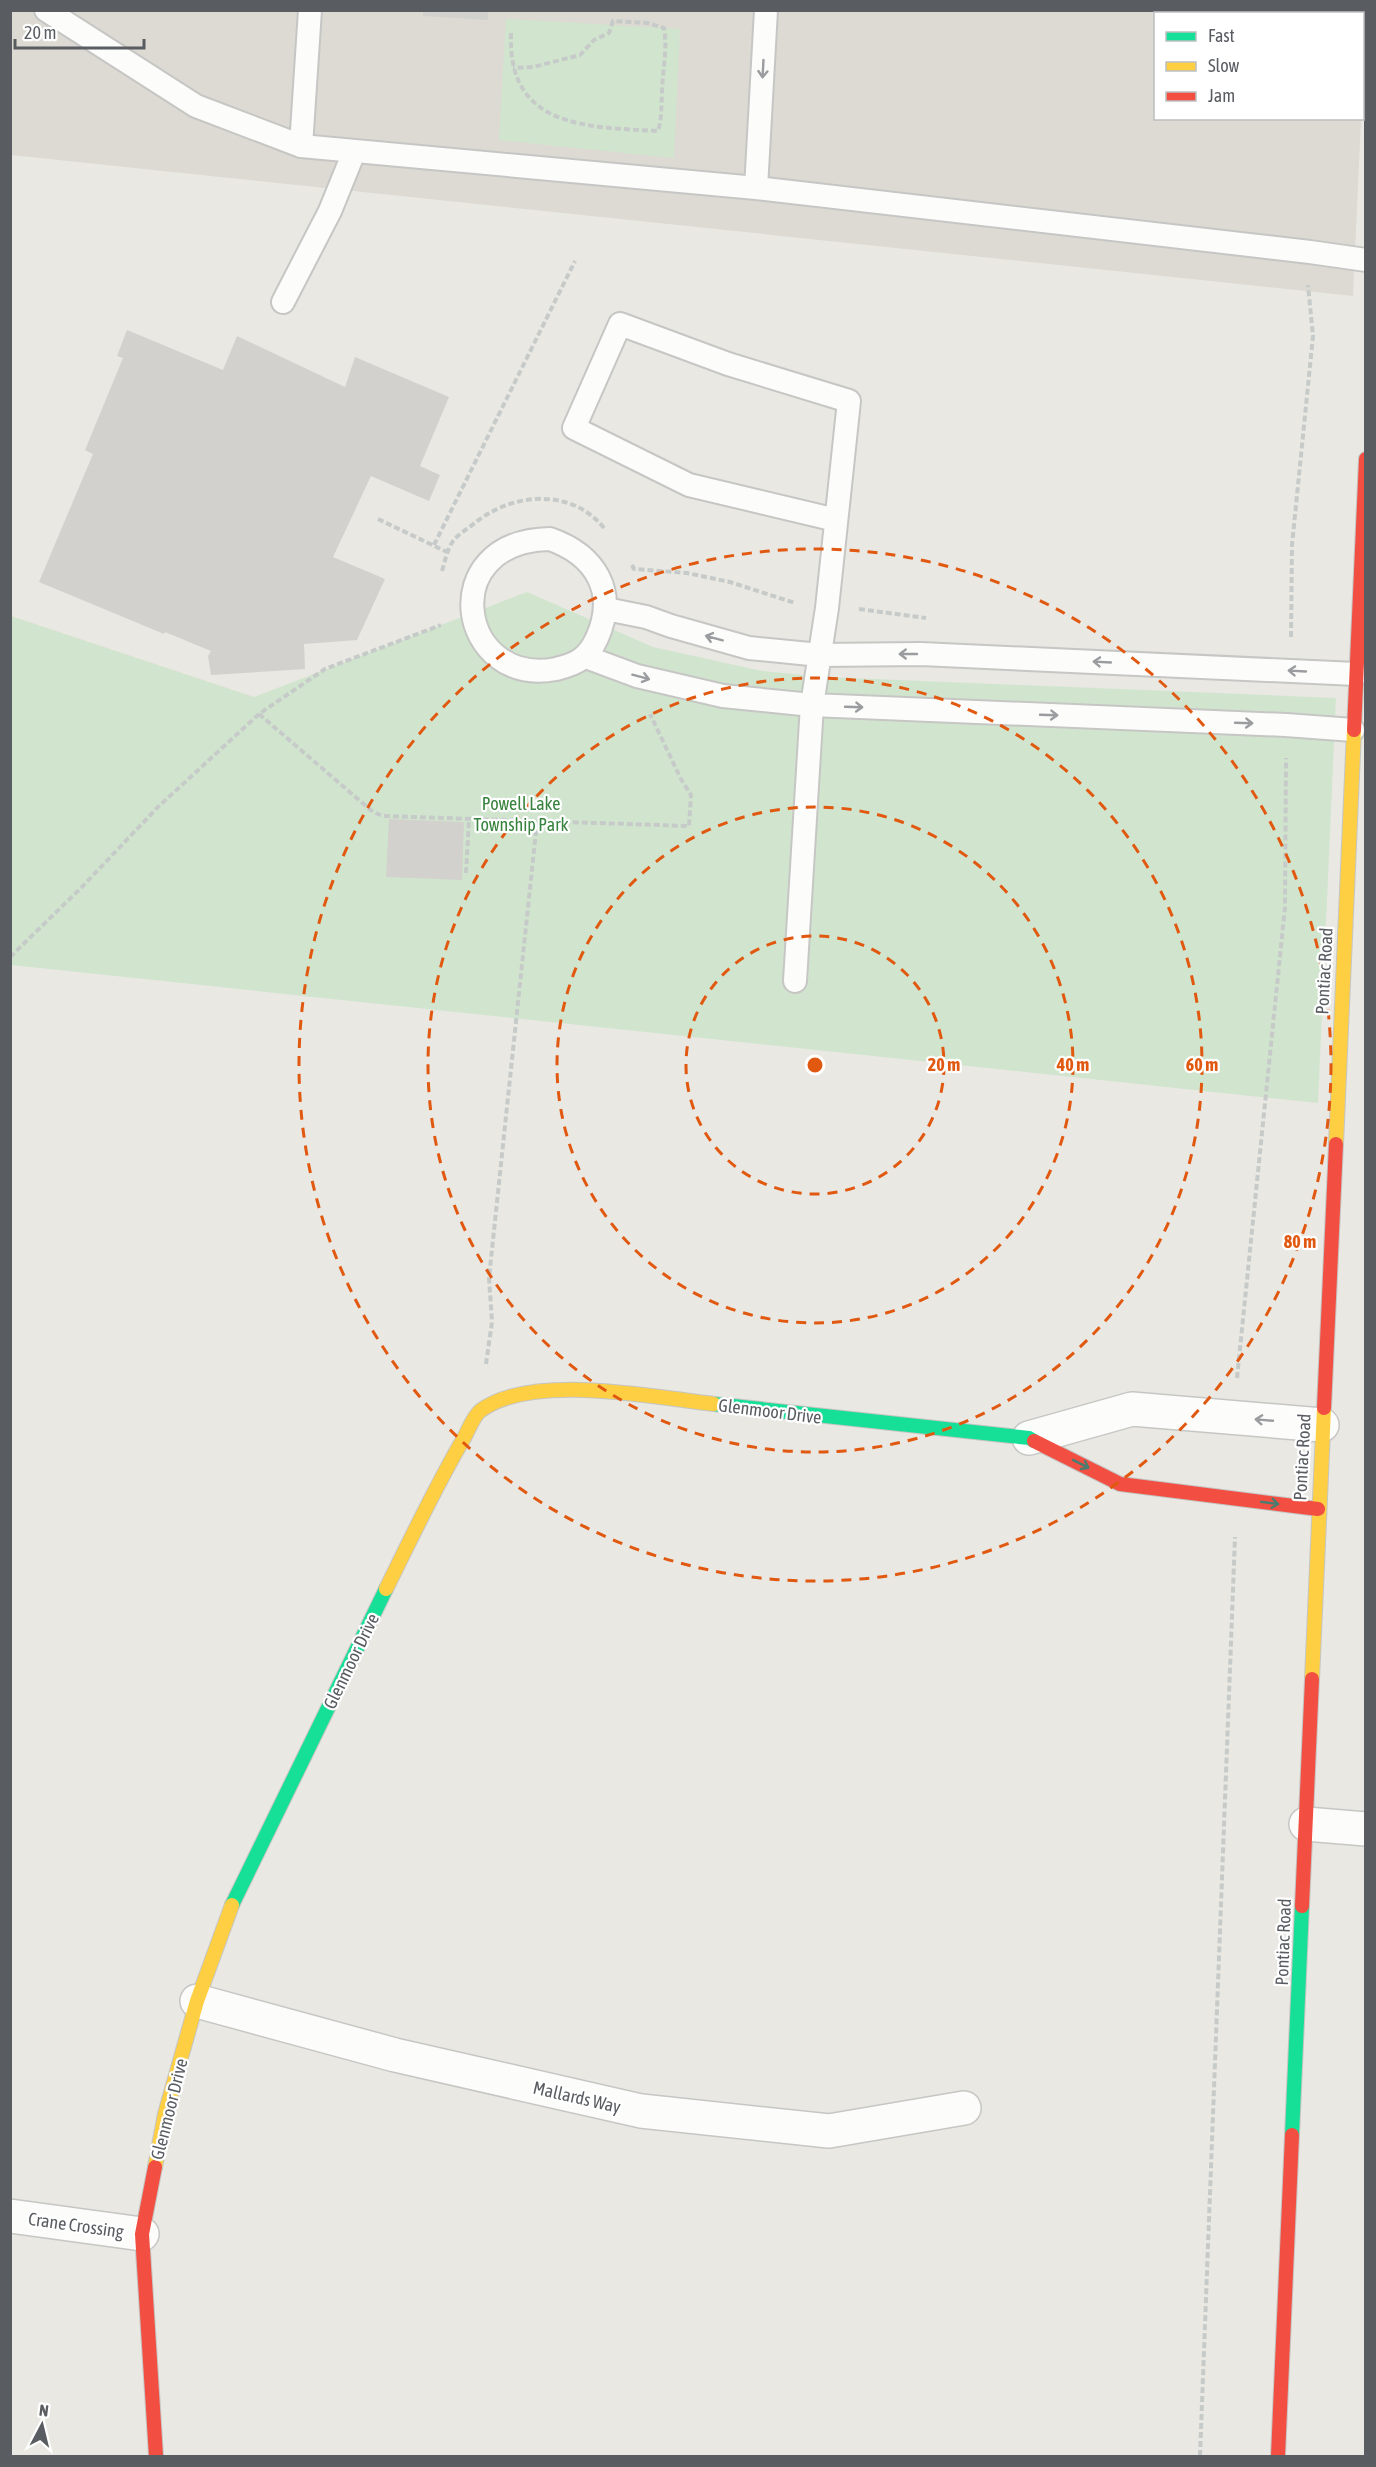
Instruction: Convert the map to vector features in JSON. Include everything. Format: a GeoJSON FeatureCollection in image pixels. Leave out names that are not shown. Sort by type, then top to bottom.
{"type":"FeatureCollection","features":[{"type":"Feature","properties":{"kind":"street","name":"Pontiac Road"},"geometry":{"type":"LineString","coordinates":[[1278,2457],[1365,459]]}},
{"type":"Feature","properties":{"kind":"street","name":"Glenmoor Drive"},"geometry":{"type":"LineString","coordinates":[[156,2457],[142,2234],[165,2114],[197,2001],[226,1917],[443,1474],[479,1412],[514,1395],[555,1389],[625,1394],[1029,1438],[1120,1484],[1318,1509]]}},
{"type":"Feature","properties":{"kind":"street","name":"Glenmoor Drive"},"geometry":{"type":"LineString","coordinates":[[1029,1438],[1132,1409],[1322,1425]]}},
{"type":"Feature","properties":{"kind":"street"},"geometry":{"type":"LineString","coordinates":[[1306,1824],[1365,1829]]}},
{"type":"Feature","properties":{"kind":"street","name":"Mallards Way"},"geometry":{"type":"LineString","coordinates":[[197,2001],[395,2055],[641,2111],[829,2131],[964,2108]]}},
{"type":"Feature","properties":{"kind":"street","name":"Crane Crossing"},"geometry":{"type":"LineString","coordinates":[[10,2216],[142,2234]]}},
{"type":"Feature","properties":{"kind":"lane"},"geometry":{"type":"LineString","coordinates":[[46,10],[196,106],[301,146],[756,188],[1365,260]]}},
{"type":"Feature","properties":{"kind":"lane"},"geometry":{"type":"LineString","coordinates":[[301,146],[310,10]]}},
{"type":"Feature","properties":{"kind":"lane"},"geometry":{"type":"LineString","coordinates":[[756,188],[766,10]]}},
{"type":"Feature","properties":{"kind":"lane"},"geometry":{"type":"LineString","coordinates":[[283,302],[330,211],[354,152]]}},
{"type":"Feature","properties":{"kind":"lane"},"geometry":{"type":"LineString","coordinates":[[795,981],[813,705],[826,608],[836,520],[849,401],[728,364],[620,324],[574,428],[689,485],[836,520]]}},
{"type":"Feature","properties":{"kind":"lane"},"geometry":{"type":"LineString","coordinates":[[550,539],[569,546],[586,559],[598,576],[605,595],[606,609],[597,638],[586,657],[562,667],[540,672],[518,668],[497,658],[482,640],[473,620],[472,596],[480,573],[492,558],[509,546],[529,540],[550,539]]}},
{"type":"Feature","properties":{"kind":"lane"},"geometry":{"type":"LineString","coordinates":[[606,609],[646,617],[749,648],[820,655],[921,654],[1356,674]]}},
{"type":"Feature","properties":{"kind":"lane"},"geometry":{"type":"LineString","coordinates":[[586,657],[637,676],[723,696],[813,705],[1286,725],[1353,730]]}},
{"type":"Feature","properties":{"kind":"path"},"geometry":{"type":"LineString","coordinates":[[511,33],[510,54],[513,68],[515,77],[532,102],[553,115],[596,127],[658,131],[663,114],[662,94],[666,42],[664,28],[647,23],[613,21],[609,33],[594,40],[580,55],[533,67],[513,68]]}},
{"type":"Feature","properties":{"kind":"path"},"geometry":{"type":"LineString","coordinates":[[1291,643],[1292,545],[1313,336],[1308,278],[1310,252]]}},
{"type":"Feature","properties":{"kind":"path"},"geometry":{"type":"LineString","coordinates":[[434,545],[575,261]]}},
{"type":"Feature","properties":{"kind":"path"},"geometry":{"type":"LineString","coordinates":[[441,575],[447,552],[454,539],[478,519],[500,507],[525,498],[544,498],[580,508],[596,518],[610,536]]}},
{"type":"Feature","properties":{"kind":"path"},"geometry":{"type":"LineString","coordinates":[[378,519],[447,552]]}},
{"type":"Feature","properties":{"kind":"path"},"geometry":{"type":"LineString","coordinates":[[628,560],[634,568],[687,573],[730,582],[800,605],[857,609],[938,620]]}},
{"type":"Feature","properties":{"kind":"path"},"geometry":{"type":"LineString","coordinates":[[441,618],[447,634]]}},
{"type":"Feature","properties":{"kind":"path"},"geometry":{"type":"LineString","coordinates":[[10,957],[81,888],[158,807],[259,714],[325,669],[442,624]]}},
{"type":"Feature","properties":{"kind":"path"},"geometry":{"type":"LineString","coordinates":[[259,714],[373,812],[383,816],[689,826],[692,795],[681,779],[642,697],[637,676]]}},
{"type":"Feature","properties":{"kind":"path"},"geometry":{"type":"LineString","coordinates":[[1233,1417],[1285,907],[1286,725]]}},
{"type":"Feature","properties":{"kind":"path"},"geometry":{"type":"LineString","coordinates":[[466,873],[469,819]]}},
{"type":"Feature","properties":{"kind":"path"},"geometry":{"type":"LineString","coordinates":[[479,1412],[492,1322],[489,1278],[537,822]]}},
{"type":"Feature","properties":{"kind":"path"},"geometry":{"type":"LineString","coordinates":[[1200,2457],[1235,1527],[1230,1498]]}},
{"type":"Feature","properties":{"kind":"shaded area"},"geometry":{"type":"Polygon","coordinates":[[[11,11],[1365,11],[1364,42],[1364,12],[1154,12],[1154,120],[1361,120],[1353,296],[11,155],[11,11]]]}},
{"type":"Feature","properties":{"kind":"green space"},"geometry":{"type":"Polygon","coordinates":[[[506,19],[680,29],[674,158],[499,140],[506,19]]]}},
{"type":"Feature","properties":{"kind":"green space","name":"Powell Lake Township Park"},"geometry":{"type":"Polygon","coordinates":[[[527,592],[653,647],[762,671],[825,677],[1336,698],[1318,1103],[11,965],[11,616],[254,697],[527,592]]]}},
{"type":"Feature","properties":{"kind":"building"},"geometry":{"type":"Polygon","coordinates":[[[423,10],[488,10],[488,20],[423,16],[423,10]]]}},
{"type":"Feature","properties":{"kind":"building"},"geometry":{"type":"Polygon","coordinates":[[[127,330],[223,370],[237,336],[345,387],[355,357],[449,397],[420,466],[440,475],[429,501],[371,476],[333,557],[385,579],[357,640],[304,644],[305,669],[211,675],[208,656],[211,651],[39,582],[93,454],[85,450],[123,358],[117,356],[127,330]]]}},
{"type":"Feature","properties":{"kind":"building"},"geometry":{"type":"Polygon","coordinates":[[[389,819],[464,822],[462,880],[386,877],[389,819]]]}},
{"type":"Feature","properties":{"kind":"traffic: fast"},"geometry":{"type":"LineString","coordinates":[[714,1404],[1029,1438],[1034,1441]]}},
{"type":"Feature","properties":{"kind":"traffic: fast"},"geometry":{"type":"LineString","coordinates":[[232,1905],[386,1589]]}},
{"type":"Feature","properties":{"kind":"traffic: fast"},"geometry":{"type":"LineString","coordinates":[[1292,2135],[1302,1906]]}},
{"type":"Feature","properties":{"kind":"traffic: slow"},"geometry":{"type":"LineString","coordinates":[[1336,1144],[1354,730]]}},
{"type":"Feature","properties":{"kind":"traffic: slow"},"geometry":{"type":"LineString","coordinates":[[386,1589],[443,1475],[480,1411],[502,1399],[530,1392],[561,1390],[626,1393],[714,1404]]}},
{"type":"Feature","properties":{"kind":"traffic: slow"},"geometry":{"type":"LineString","coordinates":[[1312,1679],[1324,1408]]}},
{"type":"Feature","properties":{"kind":"traffic: slow"},"geometry":{"type":"LineString","coordinates":[[155,2167],[165,2114],[197,2001],[232,1905]]}},
{"type":"Feature","properties":{"kind":"traffic: jam"},"geometry":{"type":"LineString","coordinates":[[1354,730],[1366,459]]}},
{"type":"Feature","properties":{"kind":"traffic: jam"},"geometry":{"type":"LineString","coordinates":[[1324,1408],[1336,1144]]}},
{"type":"Feature","properties":{"kind":"traffic: jam"},"geometry":{"type":"LineString","coordinates":[[1034,1441],[1120,1484],[1318,1509]]}},
{"type":"Feature","properties":{"kind":"traffic: jam"},"geometry":{"type":"LineString","coordinates":[[1302,1906],[1312,1679]]}},
{"type":"Feature","properties":{"kind":"traffic: jam"},"geometry":{"type":"LineString","coordinates":[[1278,2456],[1292,2135]]}},
{"type":"Feature","properties":{"kind":"traffic: jam"},"geometry":{"type":"LineString","coordinates":[[155,2167],[142,2234],[156,2456]]}}]}
